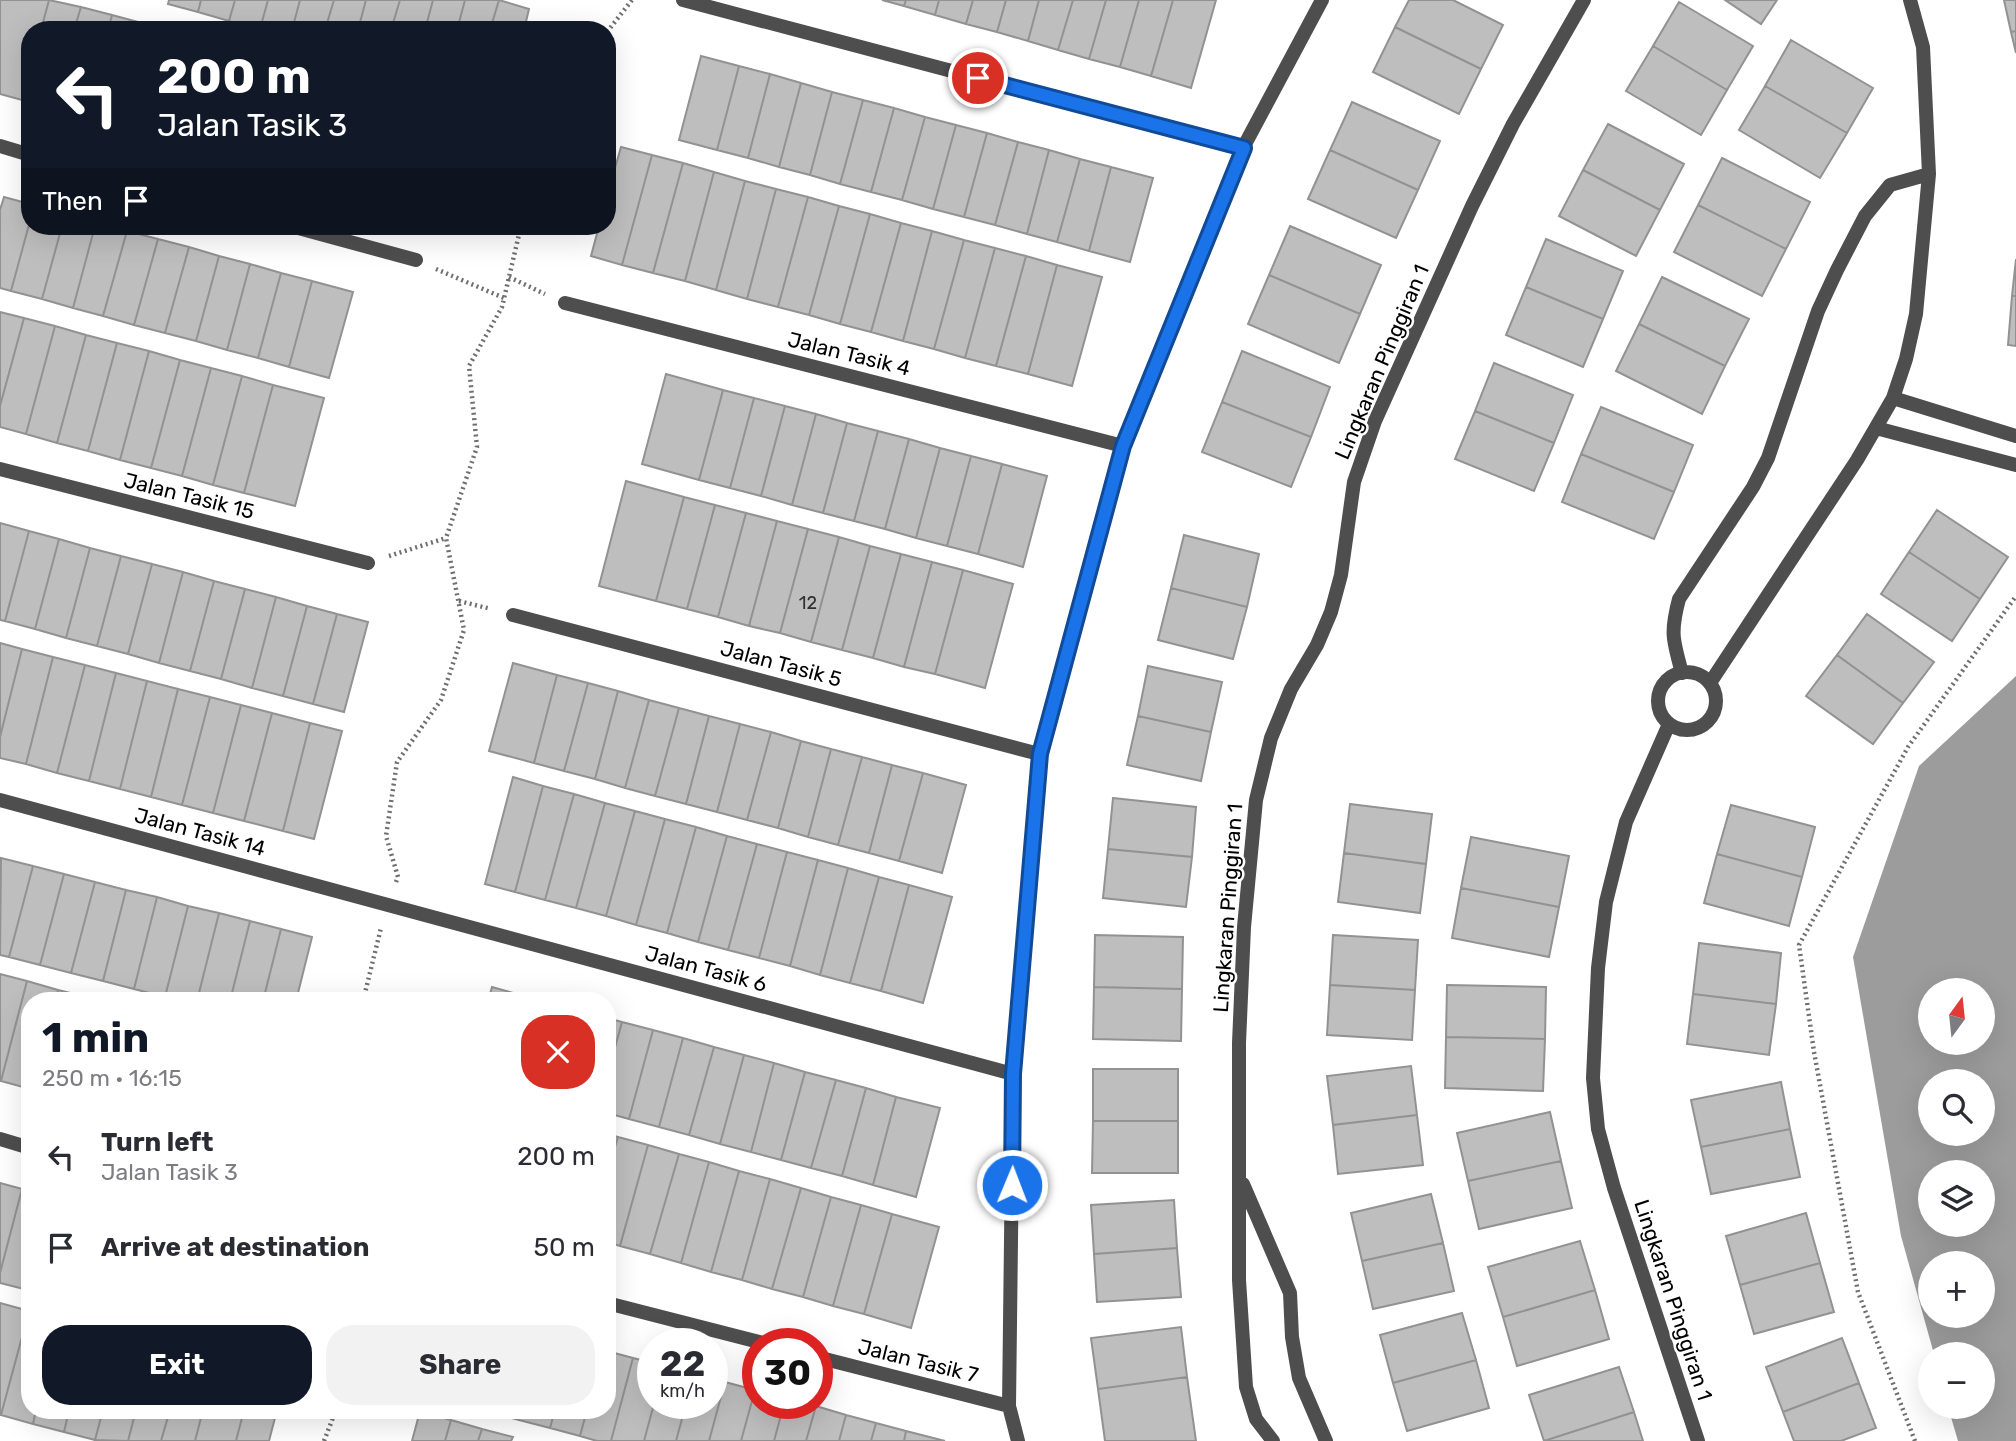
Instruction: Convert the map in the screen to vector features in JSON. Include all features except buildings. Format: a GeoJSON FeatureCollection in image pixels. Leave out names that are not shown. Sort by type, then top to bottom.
{"type":"FeatureCollection","features":[{"type":"Feature","properties":{"kind":"street"},"geometry":{"type":"LineString","coordinates":[[683,0],[1244,148]]}},
{"type":"Feature","properties":{"kind":"street"},"geometry":{"type":"LineString","coordinates":[[1018,1441],[1009,1406],[1013,1074],[1040,754],[1123,446],[1244,148],[1322,0]]}},
{"type":"Feature","properties":{"kind":"street","name":"Lingkaran Pinggiran 1"},"geometry":{"type":"LineString","coordinates":[[1273,1441],[1256,1419],[1246,1387],[1240,1294],[1239,1044],[1244,927],[1256,800],[1271,738],[1291,689],[1317,645],[1331,612],[1341,575],[1354,482],[1375,421],[1478,194],[1513,124],[1584,0]]}},
{"type":"Feature","properties":{"kind":"street"},"geometry":{"type":"LineString","coordinates":[[1710,683],[1857,460],[1893,398],[1906,359],[1916,314],[1929,174],[1923,47],[1910,0]]}},
{"type":"Feature","properties":{"kind":"street"},"geometry":{"type":"LineString","coordinates":[[0,146],[21,152]]}},
{"type":"Feature","properties":{"kind":"street"},"geometry":{"type":"LineString","coordinates":[[1682,673],[1672,636],[1679,599],[1753,487],[1768,458],[1818,311],[1837,270],[1865,216],[1890,185],[1929,174]]}},
{"type":"Feature","properties":{"kind":"street"},"geometry":{"type":"LineString","coordinates":[[324,235],[416,260]]}},
{"type":"Feature","properties":{"kind":"street","name":"Jalan Tasik 4"},"geometry":{"type":"LineString","coordinates":[[565,303],[1123,446]]}},
{"type":"Feature","properties":{"kind":"street"},"geometry":{"type":"LineString","coordinates":[[1893,398],[2016,436]]}},
{"type":"Feature","properties":{"kind":"street"},"geometry":{"type":"LineString","coordinates":[[1876,428],[2016,465]]}},
{"type":"Feature","properties":{"kind":"street","name":"Jalan Tasik 15"},"geometry":{"type":"LineString","coordinates":[[0,469],[368,563]]}},
{"type":"Feature","properties":{"kind":"street","name":"Jalan Tasik 5"},"geometry":{"type":"LineString","coordinates":[[513,615],[1040,754]]}},
{"type":"Feature","properties":{"kind":"street"},"geometry":{"type":"LineString","coordinates":[[1682,673],[1698,674],[1710,683],[1715,691],[1716,709],[1712,718],[1697,729],[1677,729],[1669,724],[1663,717],[1658,699],[1666,682],[1682,673]]}},
{"type":"Feature","properties":{"kind":"street","name":"Lingkaran Pinggiran 1"},"geometry":{"type":"LineString","coordinates":[[1669,724],[1626,822],[1606,902],[1598,968],[1593,1077],[1598,1129],[1614,1188],[1698,1441]]}},
{"type":"Feature","properties":{"kind":"street","name":"Jalan Tasik 14"},"geometry":{"type":"LineString","coordinates":[[0,800],[391,898]]}},
{"type":"Feature","properties":{"kind":"street","name":"Jalan Tasik 6"},"geometry":{"type":"LineString","coordinates":[[391,898],[1013,1074]]}},
{"type":"Feature","properties":{"kind":"street"},"geometry":{"type":"LineString","coordinates":[[0,1139],[21,1145]]}},
{"type":"Feature","properties":{"kind":"street","name":"Lingkaran Pinggiran 1"},"geometry":{"type":"LineString","coordinates":[[1240,1176],[1290,1293],[1292,1337],[1299,1378],[1326,1441]]}},
{"type":"Feature","properties":{"kind":"street"},"geometry":{"type":"LineString","coordinates":[[616,1305],[742,1338]]}},
{"type":"Feature","properties":{"kind":"street","name":"Jalan Tasik 7"},"geometry":{"type":"LineString","coordinates":[[833,1361],[1009,1406]]}},
{"type":"Feature","properties":{"kind":"path"},"geometry":{"type":"LineString","coordinates":[[616,21],[632,0]]}},
{"type":"Feature","properties":{"kind":"path"},"geometry":{"type":"LineString","coordinates":[[391,898],[398,877],[386,836],[397,762],[442,700],[464,630],[446,538],[477,447],[469,366],[502,307],[519,235]]}},
{"type":"Feature","properties":{"kind":"path"},"geometry":{"type":"LineString","coordinates":[[416,260],[504,298]]}},
{"type":"Feature","properties":{"kind":"path"},"geometry":{"type":"LineString","coordinates":[[509,277],[565,303]]}},
{"type":"Feature","properties":{"kind":"path"},"geometry":{"type":"LineString","coordinates":[[368,563],[446,538]]}},
{"type":"Feature","properties":{"kind":"path"},"geometry":{"type":"LineString","coordinates":[[1915,1441],[1858,1292],[1814,1052],[1799,945],[1908,747],[2016,596]]}},
{"type":"Feature","properties":{"kind":"path"},"geometry":{"type":"LineString","coordinates":[[459,601],[513,615]]}},
{"type":"Feature","properties":{"kind":"path"},"geometry":{"type":"LineString","coordinates":[[365,992],[381,927]]}},
{"type":"Feature","properties":{"kind":"path"},"geometry":{"type":"LineString","coordinates":[[324,1441],[333,1419]]}},
{"type":"Feature","properties":{"kind":"shaded area"},"geometry":{"type":"Polygon","coordinates":[[[2016,676],[2016,1441],[1958,1441],[1952,1419],[1995,1419],[1995,1342],[1931,1342],[1927,1328],[1995,1328],[1995,1251],[1918,1251],[1918,1297],[1901,1236],[1853,957],[1919,766],[2016,676]]]}},
{"type":"Feature","properties":{"kind":"route"},"geometry":{"type":"LineString","coordinates":[[978,78],[1244,148],[1123,446],[1040,754],[1013,1074],[1012,1185]]}}]}
